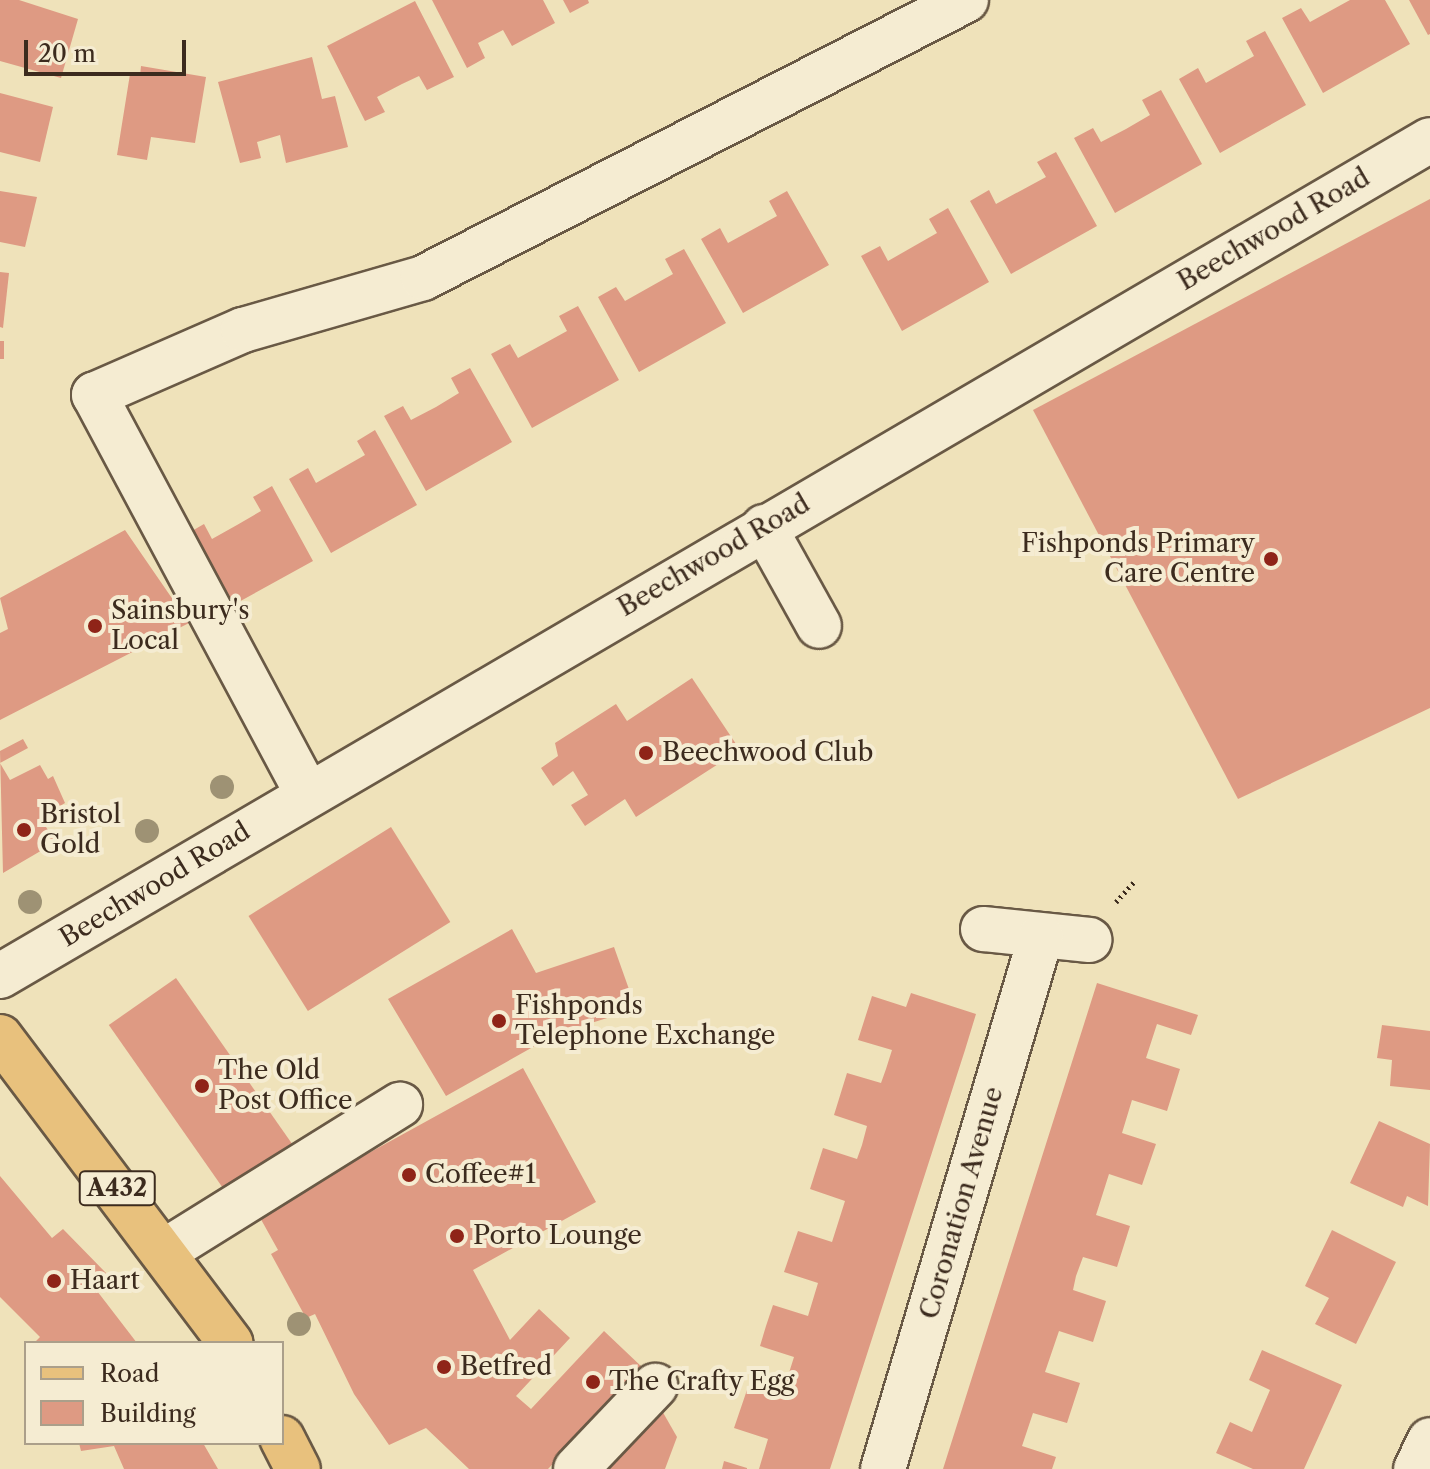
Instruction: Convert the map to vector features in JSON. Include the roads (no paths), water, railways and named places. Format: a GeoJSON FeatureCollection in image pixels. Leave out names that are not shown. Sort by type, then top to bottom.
{"type":"FeatureCollection","features":[{"type":"Feature","properties":{"kind":"main road","name":"A432"},"geometry":{"type":"LineString","coordinates":[[0,1037],[165,1251],[230,1341]]}},
{"type":"Feature","properties":{"kind":"main road"},"geometry":{"type":"LineString","coordinates":[[284,1442],[298,1469]]}},
{"type":"Feature","properties":{"kind":"street"},"geometry":{"type":"LineString","coordinates":[[308,795],[94,395],[243,330],[423,278],[966,0]]}},
{"type":"Feature","properties":{"kind":"street","name":"Beechwood Road"},"geometry":{"type":"LineString","coordinates":[[0,976],[1430,140]]}},
{"type":"Feature","properties":{"kind":"street"},"geometry":{"type":"LineString","coordinates":[[764,527],[819,626]]}},
{"type":"Feature","properties":{"kind":"street"},"geometry":{"type":"LineString","coordinates":[[983,929],[1089,940]]}},
{"type":"Feature","properties":{"kind":"street","name":"Coronation Avenue"},"geometry":{"type":"LineString","coordinates":[[883,1469],[1041,936]]}},
{"type":"Feature","properties":{"kind":"street"},"geometry":{"type":"LineString","coordinates":[[165,1251],[400,1105]]}},
{"type":"Feature","properties":{"kind":"street"},"geometry":{"type":"LineString","coordinates":[[576,1469],[655,1386]]}},
{"type":"Feature","properties":{"kind":"street"},"geometry":{"type":"LineString","coordinates":[[1416,1469],[1430,1440]]}},
{"type":"Feature","properties":{"kind":"place","name":"Fishponds Primary Care Centre"},"geometry":{"type":"Point","coordinates":[1271,559]}},
{"type":"Feature","properties":{"kind":"place","name":"Sainsbury's Local"},"geometry":{"type":"Point","coordinates":[95,626]}},
{"type":"Feature","properties":{"kind":"place","name":"Beechwood Club"},"geometry":{"type":"Point","coordinates":[646,753]}},
{"type":"Feature","properties":{"kind":"place","name":"Bristol Gold"},"geometry":{"type":"Point","coordinates":[24,830]}},
{"type":"Feature","properties":{"kind":"place","name":"Fishponds Telephone Exchange"},"geometry":{"type":"Point","coordinates":[499,1021]}},
{"type":"Feature","properties":{"kind":"place","name":"The Old Post Office"},"geometry":{"type":"Point","coordinates":[202,1086]}},
{"type":"Feature","properties":{"kind":"place","name":"Coffee#1"},"geometry":{"type":"Point","coordinates":[409,1175]}},
{"type":"Feature","properties":{"kind":"place","name":"Porto Lounge"},"geometry":{"type":"Point","coordinates":[457,1236]}},
{"type":"Feature","properties":{"kind":"place","name":"Haart"},"geometry":{"type":"Point","coordinates":[54,1281]}},
{"type":"Feature","properties":{"kind":"place","name":"Betfred"},"geometry":{"type":"Point","coordinates":[444,1367]}},
{"type":"Feature","properties":{"kind":"place","name":"The Crafty Egg"},"geometry":{"type":"Point","coordinates":[593,1382]}}]}
